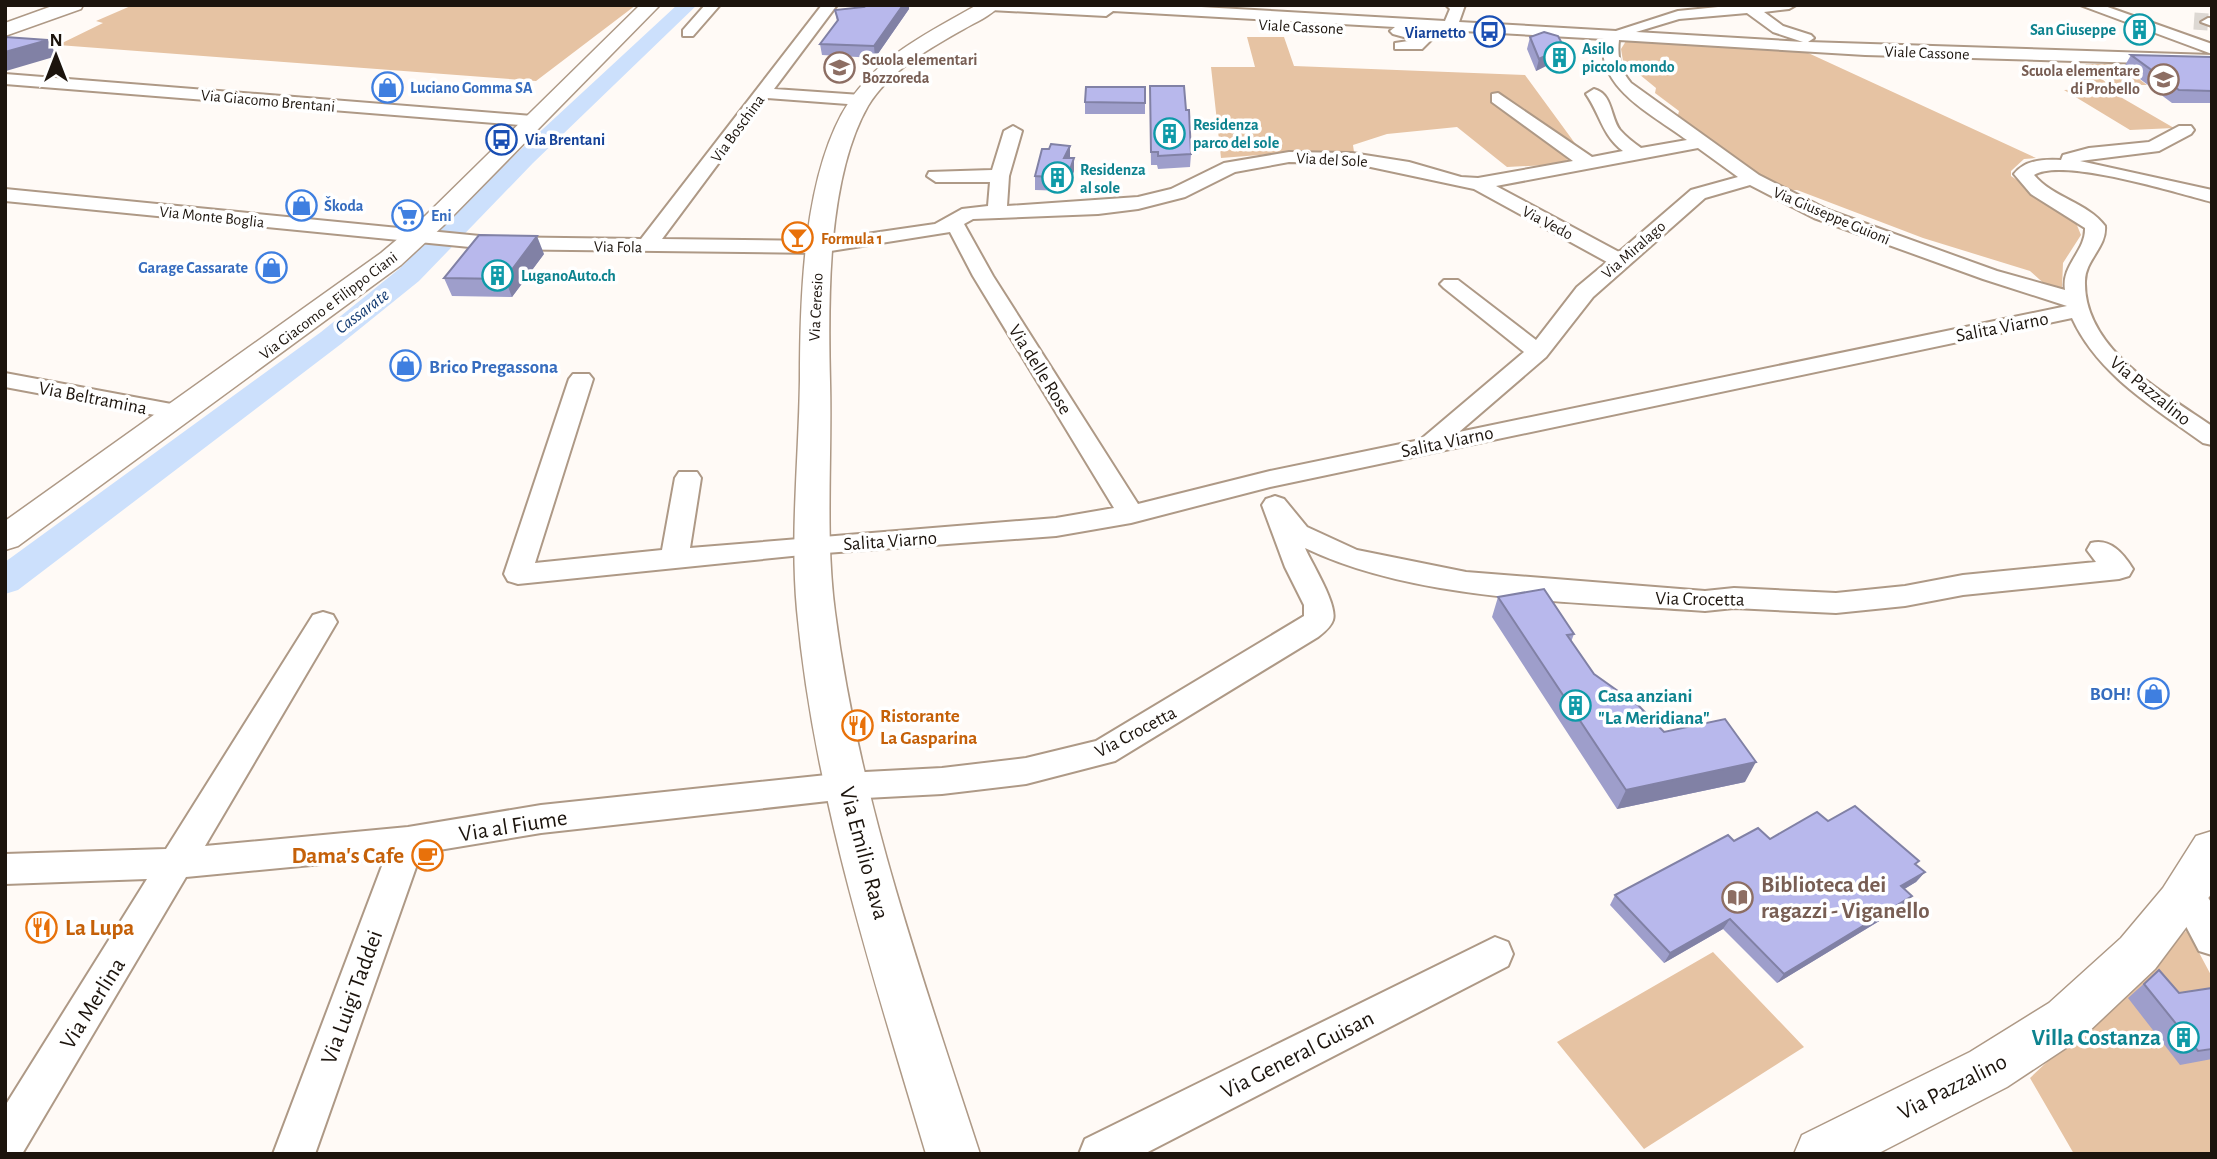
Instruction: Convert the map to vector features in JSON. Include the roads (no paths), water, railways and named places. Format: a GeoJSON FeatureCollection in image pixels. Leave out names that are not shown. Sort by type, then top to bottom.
{"type":"FeatureCollection","features":[{"type":"Feature","properties":{"kind":"main road"},"geometry":{"type":"LineString","coordinates":[[5,30],[74,5]]}},
{"type":"Feature","properties":{"kind":"main road","name":"Via Giacomo e Filippo Ciani"},"geometry":{"type":"LineString","coordinates":[[5,538],[424,237],[531,121],[651,5]]}},
{"type":"Feature","properties":{"kind":"main road","name":"Via Ceresio"},"geometry":{"type":"LineString","coordinates":[[812,545],[818,247],[821,220],[846,128],[861,100],[909,55],[990,6]]}},
{"type":"Feature","properties":{"kind":"main road","name":"Via Emilio Rava"},"geometry":{"type":"LineString","coordinates":[[812,545],[816,612],[855,832],[953,1154]]}},
{"type":"Feature","properties":{"kind":"main road","name":"Via Pazzalino"},"geometry":{"type":"LineString","coordinates":[[1821,1154],[1987,1070],[2043,1037],[2121,969],[2160,929],[2212,850]]}},
{"type":"Feature","properties":{"kind":"street"},"geometry":{"type":"LineString","coordinates":[[688,33],[713,5]]}},
{"type":"Feature","properties":{"kind":"street","name":"Viale Cassone"},"geometry":{"type":"LineString","coordinates":[[1086,5],[1403,32],[1424,39],[1421,45],[1400,46]]}},
{"type":"Feature","properties":{"kind":"street"},"geometry":{"type":"LineString","coordinates":[[1450,27],[1458,6],[1453,5]]}},
{"type":"Feature","properties":{"kind":"street"},"geometry":{"type":"LineString","coordinates":[[1612,36],[1650,21],[1678,15],[1789,5]]}},
{"type":"Feature","properties":{"kind":"street"},"geometry":{"type":"LineString","coordinates":[[2087,5],[2138,23],[2193,52],[2212,49]]}},
{"type":"Feature","properties":{"kind":"street","name":"Viale Cassone"},"geometry":{"type":"LineString","coordinates":[[990,6],[1450,27],[1865,50],[2171,60],[2193,52],[2212,60]]}},
{"type":"Feature","properties":{"kind":"street","name":"Via Boschina"},"geometry":{"type":"LineString","coordinates":[[646,246],[833,7]]}},
{"type":"Feature","properties":{"kind":"street"},"geometry":{"type":"LineString","coordinates":[[1745,7],[1778,29],[1834,43],[2146,55],[2171,60]]}},
{"type":"Feature","properties":{"kind":"street"},"geometry":{"type":"LineString","coordinates":[[2138,23],[2180,20]]}},
{"type":"Feature","properties":{"kind":"street","name":"Via Giuseppe Guioni"},"geometry":{"type":"LineString","coordinates":[[1612,36],[1609,50],[1614,73],[1637,96],[1752,179],[1853,228],[2077,305]]}},
{"type":"Feature","properties":{"kind":"street","name":"Via Giacomo Brentani"},"geometry":{"type":"LineString","coordinates":[[5,79],[531,121]]}},
{"type":"Feature","properties":{"kind":"street"},"geometry":{"type":"LineString","coordinates":[[764,93],[861,100]]}},
{"type":"Feature","properties":{"kind":"street"},"geometry":{"type":"LineString","coordinates":[[1594,94],[1604,107],[1603,116],[1610,130],[1637,154]]}},
{"type":"Feature","properties":{"kind":"street"},"geometry":{"type":"LineString","coordinates":[[1498,98],[1588,163]]}},
{"type":"Feature","properties":{"kind":"street"},"geometry":{"type":"LineString","coordinates":[[2067,165],[2069,160],[2089,153],[2153,147],[2185,130]]}},
{"type":"Feature","properties":{"kind":"street"},"geometry":{"type":"LineString","coordinates":[[997,211],[1000,176],[1013,131]]}},
{"type":"Feature","properties":{"kind":"street","name":"Via del Sole"},"geometry":{"type":"LineString","coordinates":[[818,247],[924,232],[952,224],[969,214],[1098,208],[1138,203],[1178,193],[1230,167],[1289,157],[1353,158],[1409,168],[1454,182],[1478,184],[1703,142]]}},
{"type":"Feature","properties":{"kind":"street"},"geometry":{"type":"LineString","coordinates":[[2077,305],[2074,271],[2092,245],[2095,226],[2083,214],[2030,184],[2023,174],[2035,165],[2067,165],[2131,176],[2212,196]]}},
{"type":"Feature","properties":{"kind":"street"},"geometry":{"type":"LineString","coordinates":[[936,176],[1000,176]]}},
{"type":"Feature","properties":{"kind":"street","name":"Via Miralago"},"geometry":{"type":"LineString","coordinates":[[1428,446],[1538,352],[1585,292],[1618,260],[1698,194],[1752,179]]}},
{"type":"Feature","properties":{"kind":"street","name":"Via Vedo"},"geometry":{"type":"LineString","coordinates":[[1478,184],[1618,260]]}},
{"type":"Feature","properties":{"kind":"street","name":"Via Monte Boglia"},"geometry":{"type":"LineString","coordinates":[[5,195],[424,237]]}},
{"type":"Feature","properties":{"kind":"street","name":"Via delle Rose"},"geometry":{"type":"LineString","coordinates":[[952,224],[959,229],[983,276],[1131,513]]}},
{"type":"Feature","properties":{"kind":"street","name":"Via Fola"},"geometry":{"type":"LineString","coordinates":[[424,237],[468,241],[646,246],[818,247]]}},
{"type":"Feature","properties":{"kind":"street"},"geometry":{"type":"LineString","coordinates":[[1451,284],[1538,352]]}},
{"type":"Feature","properties":{"kind":"street","name":"Via Pazzalino"},"geometry":{"type":"LineString","coordinates":[[2077,305],[2091,333],[2111,359],[2212,438]]}},
{"type":"Feature","properties":{"kind":"street","name":"Salita Viarno"},"geometry":{"type":"LineString","coordinates":[[812,545],[1019,532],[1266,493],[1428,446],[2077,305]]}},
{"type":"Feature","properties":{"kind":"street"},"geometry":{"type":"LineString","coordinates":[[582,379],[518,574],[812,545]]}},
{"type":"Feature","properties":{"kind":"street","name":"Via Beltramina"},"geometry":{"type":"LineString","coordinates":[[5,380],[182,413]]}},
{"type":"Feature","properties":{"kind":"street"},"geometry":{"type":"LineString","coordinates":[[674,559],[688,478]]}},
{"type":"Feature","properties":{"kind":"street","name":"Via Crocetta"},"geometry":{"type":"LineString","coordinates":[[1266,493],[1297,533],[1350,558],[1466,582],[1705,601],[1734,598],[1836,603],[1905,596],[1963,585],[2119,569],[2101,550]]}},
{"type":"Feature","properties":{"kind":"street","name":"Via Crocetta"},"geometry":{"type":"LineString","coordinates":[[846,786],[942,781],[1026,771],[1104,752],[1308,630],[1321,613],[1266,493]]}},
{"type":"Feature","properties":{"kind":"street"},"geometry":{"type":"LineString","coordinates":[[179,863],[323,622]]}},
{"type":"Feature","properties":{"kind":"street","name":"Via al Fiume"},"geometry":{"type":"LineString","coordinates":[[5,869],[179,863],[408,841],[541,819],[846,786]]}},
{"type":"Feature","properties":{"kind":"street","name":"Via Luigi Taddei"},"geometry":{"type":"LineString","coordinates":[[295,1154],[408,841]]}},
{"type":"Feature","properties":{"kind":"street","name":"Via Merlina"},"geometry":{"type":"LineString","coordinates":[[5,1144],[179,863]]}},
{"type":"Feature","properties":{"kind":"street"},"geometry":{"type":"LineString","coordinates":[[2186,892],[2212,939]]}},
{"type":"Feature","properties":{"kind":"street","name":"Via General Guisan"},"geometry":{"type":"LineString","coordinates":[[1100,1154],[1495,954]]}},
{"type":"Feature","properties":{"kind":"waterway","name":"Cassarate"},"geometry":{"type":"LineString","coordinates":[[5,581],[331,338],[409,275],[525,158],[688,5]]}},
{"type":"Feature","properties":{"kind":"tunnel"},"geometry":{"type":"LineString","coordinates":[[2194,21],[2208,22]]}},
{"type":"Feature","properties":{"kind":"place","name":"San Giuseppe"},"geometry":{"type":"Point","coordinates":[2139,29]}},
{"type":"Feature","properties":{"kind":"place","name":"Viarnetto"},"geometry":{"type":"Point","coordinates":[1489,32]}},
{"type":"Feature","properties":{"kind":"place","name":"Asilo piccolo mondo"},"geometry":{"type":"Point","coordinates":[1559,57]}},
{"type":"Feature","properties":{"kind":"place","name":"Scuola elementari Bozzoreda"},"geometry":{"type":"Point","coordinates":[839,68]}},
{"type":"Feature","properties":{"kind":"place","name":"Scuola elementare di Probello"},"geometry":{"type":"Point","coordinates":[2163,79]}},
{"type":"Feature","properties":{"kind":"place","name":"Luciano Gomma SA"},"geometry":{"type":"Point","coordinates":[387,87]}},
{"type":"Feature","properties":{"kind":"place","name":"Residenza parco del sole"},"geometry":{"type":"Point","coordinates":[1170,133]}},
{"type":"Feature","properties":{"kind":"place","name":"Via Brentani"},"geometry":{"type":"Point","coordinates":[502,139]}},
{"type":"Feature","properties":{"kind":"place","name":"Residenza al sole"},"geometry":{"type":"Point","coordinates":[1057,178]}},
{"type":"Feature","properties":{"kind":"place","name":"Škoda"},"geometry":{"type":"Point","coordinates":[301,205]}},
{"type":"Feature","properties":{"kind":"place","name":"Eni"},"geometry":{"type":"Point","coordinates":[408,215]}},
{"type":"Feature","properties":{"kind":"place","name":"Formula 1"},"geometry":{"type":"Point","coordinates":[798,238]}},
{"type":"Feature","properties":{"kind":"place","name":"Garage Cassarate"},"geometry":{"type":"Point","coordinates":[271,267]}},
{"type":"Feature","properties":{"kind":"place","name":"LuganoAuto.ch"},"geometry":{"type":"Point","coordinates":[498,275]}},
{"type":"Feature","properties":{"kind":"place","name":"Brico Pregassona"},"geometry":{"type":"Point","coordinates":[406,366]}},
{"type":"Feature","properties":{"kind":"place","name":"BOH!"},"geometry":{"type":"Point","coordinates":[2154,693]}},
{"type":"Feature","properties":{"kind":"place","name":"Casa anziani \"La Meridiana\""},"geometry":{"type":"Point","coordinates":[1575,706]}},
{"type":"Feature","properties":{"kind":"place","name":"Ristorante La Gasparina"},"geometry":{"type":"Point","coordinates":[857,726]}},
{"type":"Feature","properties":{"kind":"place","name":"Dama's Cafe"},"geometry":{"type":"Point","coordinates":[427,855]}},
{"type":"Feature","properties":{"kind":"place","name":"Biblioteca dei ragazzi - Viganello"},"geometry":{"type":"Point","coordinates":[1738,897]}},
{"type":"Feature","properties":{"kind":"place","name":"La Lupa"},"geometry":{"type":"Point","coordinates":[42,927]}},
{"type":"Feature","properties":{"kind":"place","name":"Villa Costanza"},"geometry":{"type":"Point","coordinates":[2184,1037]}}]}
